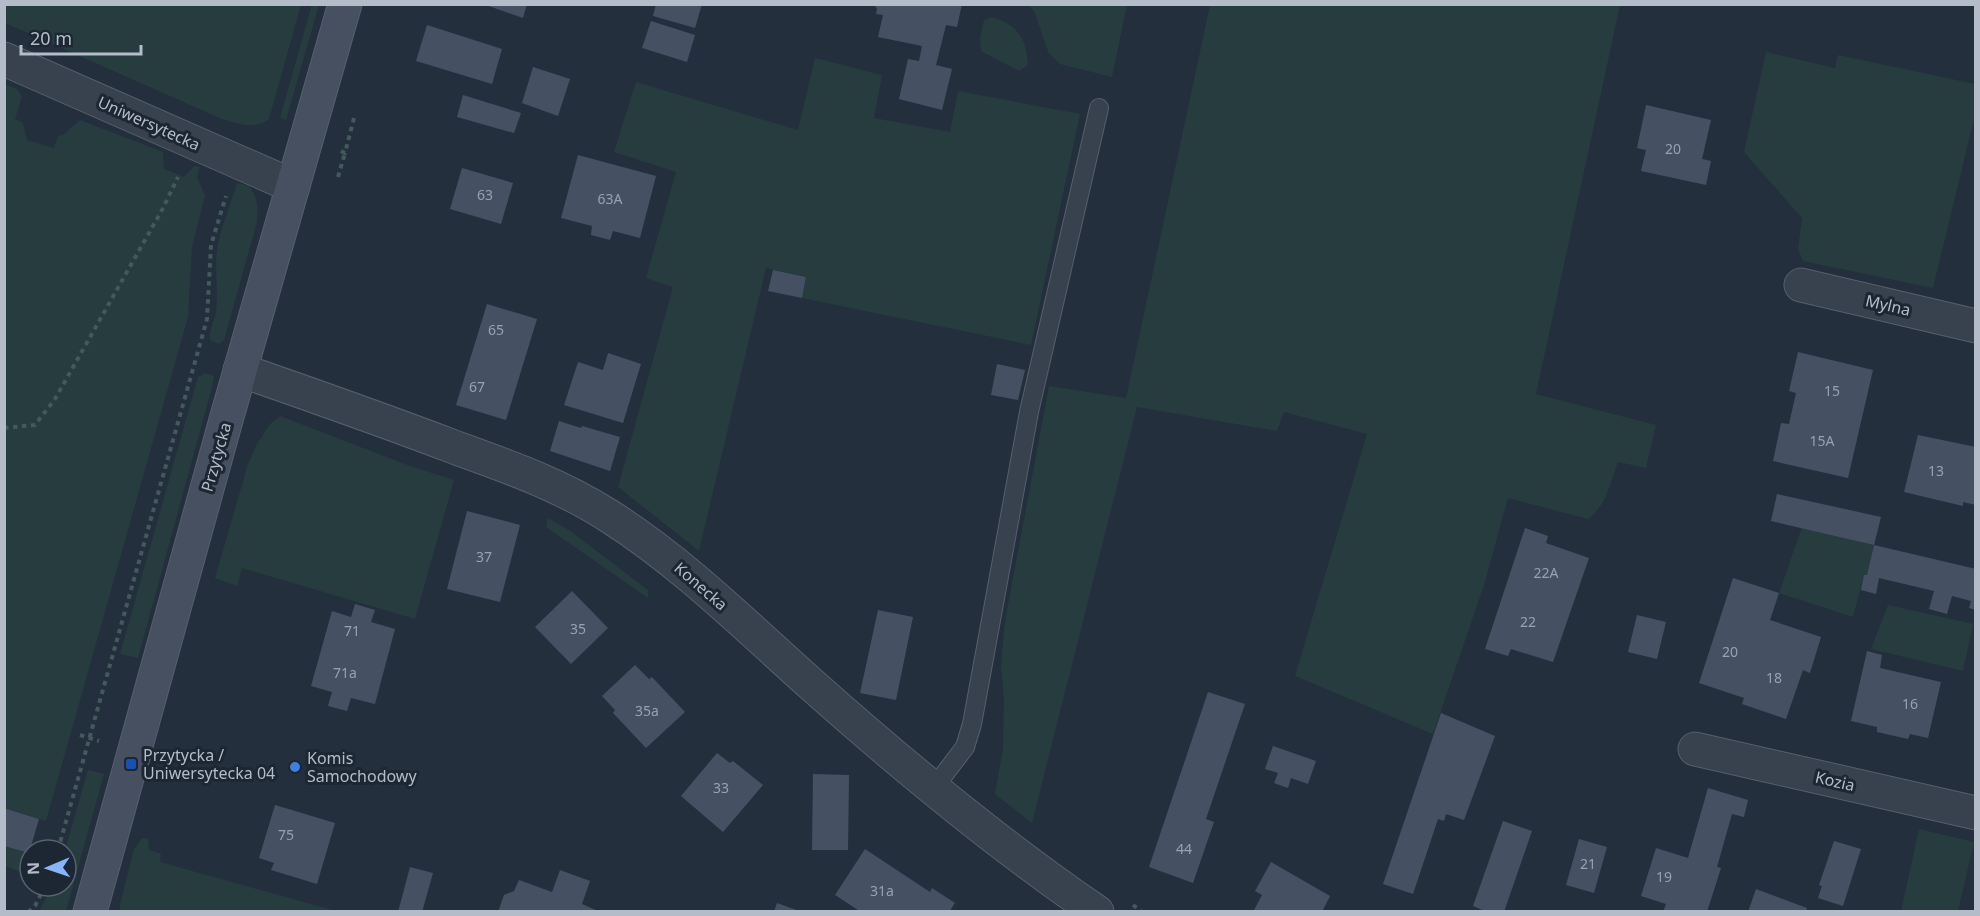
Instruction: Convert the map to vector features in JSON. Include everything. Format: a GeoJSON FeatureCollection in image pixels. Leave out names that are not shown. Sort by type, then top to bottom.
{"type":"FeatureCollection","features":[{"type":"Feature","properties":{"kind":"main road","name":"Przytycka"},"geometry":{"type":"LineString","coordinates":[[90,912],[240,370],[345,4]]}},
{"type":"Feature","properties":{"kind":"street","name":"Uniwersytecka"},"geometry":{"type":"LineString","coordinates":[[4,59],[293,186]]}},
{"type":"Feature","properties":{"kind":"street","name":"Mylna"},"geometry":{"type":"LineString","coordinates":[[1801,285],[1976,326]]}},
{"type":"Feature","properties":{"kind":"street","name":"Konecka"},"geometry":{"type":"LineString","coordinates":[[240,370],[364,413],[512,469],[556,487],[608,515],[657,549],[699,584],[933,789],[1062,888],[1097,912]]}},
{"type":"Feature","properties":{"kind":"street","name":"Kozia"},"geometry":{"type":"LineString","coordinates":[[1695,749],[1976,813]]}},
{"type":"Feature","properties":{"kind":"lane"},"geometry":{"type":"LineString","coordinates":[[933,789],[965,747],[972,724],[1029,412],[1099,108]]}},
{"type":"Feature","properties":{"kind":"path"},"geometry":{"type":"LineString","coordinates":[[4,428],[34,425],[55,399],[162,210],[177,180],[189,141]]}},
{"type":"Feature","properties":{"kind":"path"},"geometry":{"type":"LineString","coordinates":[[61,838],[207,319],[211,245],[237,162]]}},
{"type":"Feature","properties":{"kind":"path"},"geometry":{"type":"LineString","coordinates":[[80,735],[106,743]]}},
{"type":"Feature","properties":{"kind":"path"},"geometry":{"type":"LineString","coordinates":[[28,912],[39,898]]}},
{"type":"Feature","properties":{"kind":"green space"},"geometry":{"type":"Polygon","coordinates":[[[312,4],[319,5],[286,120],[280,118],[312,4]]]}},
{"type":"Feature","properties":{"kind":"green space"},"geometry":{"type":"Polygon","coordinates":[[[4,5],[301,5],[269,119],[252,125],[222,119],[5,23],[4,5]]]}},
{"type":"Feature","properties":{"kind":"green space"},"geometry":{"type":"Polygon","coordinates":[[[1028,5],[1127,5],[1112,77],[1060,64],[1049,54],[1034,11],[1028,5]]]}},
{"type":"Feature","properties":{"kind":"green space"},"geometry":{"type":"Polygon","coordinates":[[[1210,5],[1620,5],[1536,394],[1656,425],[1646,468],[1618,462],[1604,500],[1588,519],[1508,498],[1484,585],[1433,734],[1295,676],[1367,434],[1284,412],[1277,431],[1137,407],[1032,823],[995,794],[1003,748],[1004,700],[1001,665],[1005,621],[1049,386],[1126,398],[1210,5]]]}},
{"type":"Feature","properties":{"kind":"green space"},"geometry":{"type":"Polygon","coordinates":[[[992,17],[1008,24],[1023,40],[1028,65],[1019,71],[981,51],[980,38],[984,20],[992,17]]]}},
{"type":"Feature","properties":{"kind":"green space"},"geometry":{"type":"Polygon","coordinates":[[[1766,52],[1835,68],[1838,55],[1975,84],[1975,115],[1933,288],[1803,261],[1798,249],[1802,218],[1744,152],[1766,52]]]}},
{"type":"Feature","properties":{"kind":"green space"},"geometry":{"type":"Polygon","coordinates":[[[815,58],[882,75],[874,118],[950,132],[958,91],[1080,114],[1031,345],[802,298],[806,277],[766,268],[699,551],[618,487],[673,287],[646,278],[676,172],[614,152],[636,82],[798,130],[815,58]]]}},
{"type":"Feature","properties":{"kind":"green space"},"geometry":{"type":"Polygon","coordinates":[[[4,84],[17,89],[22,97],[15,119],[23,123],[27,140],[54,148],[58,136],[63,135],[80,120],[163,152],[164,169],[184,177],[194,166],[200,167],[197,177],[205,195],[192,247],[188,317],[46,821],[5,808],[4,84]]]}},
{"type":"Feature","properties":{"kind":"green space"},"geometry":{"type":"Polygon","coordinates":[[[237,183],[249,186],[254,195],[257,222],[224,340],[219,344],[210,340],[217,306],[217,251],[221,231],[237,183]]]}},
{"type":"Feature","properties":{"kind":"green space"},"geometry":{"type":"Polygon","coordinates":[[[206,373],[214,376],[211,391],[138,658],[120,654],[198,377],[206,373]]]}},
{"type":"Feature","properties":{"kind":"green space"},"geometry":{"type":"Polygon","coordinates":[[[280,416],[410,466],[454,480],[415,619],[242,568],[237,586],[215,578],[248,464],[270,424],[280,416]]]}},
{"type":"Feature","properties":{"kind":"green space"},"geometry":{"type":"Polygon","coordinates":[[[548,518],[569,530],[648,590],[648,598],[546,527],[548,518]]]}},
{"type":"Feature","properties":{"kind":"green space"},"geometry":{"type":"Polygon","coordinates":[[[1802,527],[1874,545],[1853,617],[1779,593],[1802,527]]]}},
{"type":"Feature","properties":{"kind":"green space"},"geometry":{"type":"Polygon","coordinates":[[[1888,605],[1973,624],[1963,671],[1871,649],[1888,605]]]}},
{"type":"Feature","properties":{"kind":"green space"},"geometry":{"type":"Polygon","coordinates":[[[88,770],[104,774],[78,868],[78,838],[68,838],[88,770]]]}},
{"type":"Feature","properties":{"kind":"green space"},"geometry":{"type":"Polygon","coordinates":[[[1919,829],[1974,842],[1958,911],[1901,911],[1919,829]]]}},
{"type":"Feature","properties":{"kind":"green space"},"geometry":{"type":"Polygon","coordinates":[[[142,838],[148,839],[149,850],[161,854],[160,862],[336,911],[120,911],[134,849],[142,838]]]}},
{"type":"Feature","properties":{"kind":"green space"},"geometry":{"type":"Polygon","coordinates":[[[4,846],[18,850],[18,871],[5,866],[4,846]]]}},
{"type":"Feature","properties":{"kind":"green space"},"geometry":{"type":"Polygon","coordinates":[[[46,898],[70,898],[66,911],[39,911],[46,898]]]}},
{"type":"Feature","properties":{"kind":"building"},"geometry":{"type":"Polygon","coordinates":[[[483,4],[527,4],[523,18],[483,4]]]}},
{"type":"Feature","properties":{"kind":"building"},"geometry":{"type":"Polygon","coordinates":[[[656,4],[702,4],[695,28],[653,16],[656,4]]]}},
{"type":"Feature","properties":{"kind":"building"},"geometry":{"type":"Polygon","coordinates":[[[874,4],[962,4],[957,27],[946,25],[936,65],[952,69],[942,110],[899,99],[908,59],[919,61],[922,46],[878,37],[883,15],[876,14],[877,9],[874,4]]]}},
{"type":"Feature","properties":{"kind":"building"},"geometry":{"type":"Polygon","coordinates":[[[651,21],[695,35],[687,62],[642,48],[651,21]]]}},
{"type":"Feature","properties":{"kind":"building"},"geometry":{"type":"Polygon","coordinates":[[[427,25],[502,49],[492,84],[416,61],[427,25]]]}},
{"type":"Feature","properties":{"kind":"building"},"geometry":{"type":"Polygon","coordinates":[[[533,67],[570,79],[558,116],[522,103],[533,67]]]}},
{"type":"Feature","properties":{"kind":"building"},"geometry":{"type":"Polygon","coordinates":[[[463,95],[521,113],[514,133],[457,117],[463,95]]]}},
{"type":"Feature","properties":{"kind":"building"},"geometry":{"type":"Polygon","coordinates":[[[1646,105],[1711,120],[1702,159],[1711,161],[1706,185],[1641,171],[1646,150],[1637,148],[1646,105]]]}},
{"type":"Feature","properties":{"kind":"building"},"geometry":{"type":"Polygon","coordinates":[[[578,155],[656,176],[640,238],[613,231],[610,240],[591,235],[592,226],[561,218],[578,155]]]}},
{"type":"Feature","properties":{"kind":"building"},"geometry":{"type":"Polygon","coordinates":[[[462,168],[513,183],[501,224],[450,209],[462,168]]]}},
{"type":"Feature","properties":{"kind":"building"},"geometry":{"type":"Polygon","coordinates":[[[773,270],[806,277],[802,298],[768,291],[773,270]]]}},
{"type":"Feature","properties":{"kind":"building"},"geometry":{"type":"Polygon","coordinates":[[[487,304],[537,319],[506,420],[456,405],[487,304]]]}},
{"type":"Feature","properties":{"kind":"building"},"geometry":{"type":"Polygon","coordinates":[[[1798,352],[1873,370],[1848,478],[1773,461],[1781,423],[1789,424],[1796,393],[1789,391],[1798,352]]]}},
{"type":"Feature","properties":{"kind":"building"},"geometry":{"type":"Polygon","coordinates":[[[608,353],[641,364],[623,423],[564,405],[578,362],[603,370],[608,353]]]}},
{"type":"Feature","properties":{"kind":"building"},"geometry":{"type":"Polygon","coordinates":[[[997,364],[1025,370],[1018,400],[991,395],[997,364]]]}},
{"type":"Feature","properties":{"kind":"building"},"geometry":{"type":"Polygon","coordinates":[[[559,421],[620,437],[610,471],[550,451],[559,421]]]}},
{"type":"Feature","properties":{"kind":"building"},"geometry":{"type":"Polygon","coordinates":[[[1918,435],[1976,447],[1976,505],[1963,502],[1963,506],[1904,492],[1918,435]]]}},
{"type":"Feature","properties":{"kind":"building"},"geometry":{"type":"Polygon","coordinates":[[[1777,494],[1881,517],[1874,545],[1771,521],[1777,494]]]}},
{"type":"Feature","properties":{"kind":"building"},"geometry":{"type":"Polygon","coordinates":[[[467,511],[520,525],[500,602],[447,589],[467,511]]]}},
{"type":"Feature","properties":{"kind":"building"},"geometry":{"type":"Polygon","coordinates":[[[1525,528],[1548,536],[1546,543],[1589,558],[1553,662],[1511,649],[1508,656],[1485,649],[1525,528]]]}},
{"type":"Feature","properties":{"kind":"building"},"geometry":{"type":"Polygon","coordinates":[[[1874,545],[1976,569],[1976,610],[1969,608],[1971,601],[1952,596],[1947,614],[1929,609],[1934,591],[1879,578],[1876,594],[1861,590],[1874,545]]]}},
{"type":"Feature","properties":{"kind":"building"},"geometry":{"type":"Polygon","coordinates":[[[1733,578],[1779,593],[1770,620],[1821,637],[1810,673],[1803,670],[1786,719],[1742,704],[1744,698],[1699,683],[1733,578]]]}},
{"type":"Feature","properties":{"kind":"building"},"geometry":{"type":"Polygon","coordinates":[[[572,591],[608,628],[571,664],[535,627],[572,591]]]}},
{"type":"Feature","properties":{"kind":"building"},"geometry":{"type":"Polygon","coordinates":[[[355,604],[375,610],[371,622],[395,629],[375,704],[351,698],[347,711],[328,706],[332,692],[311,686],[332,611],[351,617],[355,604]]]}},
{"type":"Feature","properties":{"kind":"building"},"geometry":{"type":"Polygon","coordinates":[[[878,610],[913,617],[896,700],[860,693],[878,610]]]}},
{"type":"Feature","properties":{"kind":"building"},"geometry":{"type":"Polygon","coordinates":[[[1637,615],[1666,622],[1657,659],[1628,652],[1637,615]]]}},
{"type":"Feature","properties":{"kind":"building"},"geometry":{"type":"Polygon","coordinates":[[[1867,651],[1882,655],[1880,668],[1941,682],[1928,738],[1910,734],[1908,739],[1877,732],[1877,727],[1851,721],[1867,651]]]}},
{"type":"Feature","properties":{"kind":"building"},"geometry":{"type":"Polygon","coordinates":[[[635,665],[649,679],[652,677],[685,712],[646,748],[613,713],[615,710],[602,696],[635,665]]]}},
{"type":"Feature","properties":{"kind":"building"},"geometry":{"type":"Polygon","coordinates":[[[1208,692],[1245,704],[1206,819],[1214,822],[1193,883],[1149,867],[1208,692]]]}},
{"type":"Feature","properties":{"kind":"building"},"geometry":{"type":"Polygon","coordinates":[[[1441,713],[1495,736],[1464,820],[1446,814],[1444,821],[1438,819],[1413,894],[1383,884],[1441,713]]]}},
{"type":"Feature","properties":{"kind":"building"},"geometry":{"type":"Polygon","coordinates":[[[1273,746],[1316,761],[1308,784],[1291,778],[1288,788],[1274,783],[1278,773],[1265,769],[1273,746]]]}},
{"type":"Feature","properties":{"kind":"building"},"geometry":{"type":"Polygon","coordinates":[[[717,753],[730,763],[733,761],[763,785],[723,832],[681,796],[717,753]]]}},
{"type":"Feature","properties":{"kind":"building"},"geometry":{"type":"Polygon","coordinates":[[[813,774],[849,775],[848,850],[812,850],[813,774]]]}},
{"type":"Feature","properties":{"kind":"building"},"geometry":{"type":"Polygon","coordinates":[[[1708,788],[1748,800],[1744,817],[1732,814],[1717,867],[1721,868],[1707,912],[1663,912],[1666,904],[1641,896],[1656,848],[1688,858],[1708,788]]]}},
{"type":"Feature","properties":{"kind":"building"},"geometry":{"type":"Polygon","coordinates":[[[275,805],[335,823],[317,884],[271,870],[274,863],[259,858],[275,805]]]}},
{"type":"Feature","properties":{"kind":"building"},"geometry":{"type":"Polygon","coordinates":[[[4,808],[39,819],[33,838],[18,838],[18,850],[4,846],[4,808]]]}},
{"type":"Feature","properties":{"kind":"building"},"geometry":{"type":"Polygon","coordinates":[[[1503,821],[1532,831],[1504,912],[1487,912],[1473,906],[1503,821]]]}},
{"type":"Feature","properties":{"kind":"building"},"geometry":{"type":"Polygon","coordinates":[[[1579,839],[1607,847],[1594,893],[1566,885],[1579,839]]]}},
{"type":"Feature","properties":{"kind":"building"},"geometry":{"type":"Polygon","coordinates":[[[1834,841],[1861,849],[1843,906],[1818,898],[1822,886],[1819,885],[1834,841]]]}},
{"type":"Feature","properties":{"kind":"building"},"geometry":{"type":"Polygon","coordinates":[[[865,849],[930,892],[932,888],[955,903],[949,912],[861,912],[835,895],[865,849]]]}},
{"type":"Feature","properties":{"kind":"building"},"geometry":{"type":"Polygon","coordinates":[[[1271,862],[1330,896],[1322,912],[1253,912],[1262,895],[1255,891],[1271,862]]]}},
{"type":"Feature","properties":{"kind":"building"},"geometry":{"type":"Polygon","coordinates":[[[410,867],[433,873],[422,912],[398,912],[410,867]]]}},
{"type":"Feature","properties":{"kind":"building"},"geometry":{"type":"Polygon","coordinates":[[[560,870],[590,881],[582,904],[600,912],[498,912],[504,895],[514,891],[519,880],[552,892],[560,870]]]}},
{"type":"Feature","properties":{"kind":"building"},"geometry":{"type":"Polygon","coordinates":[[[1756,889],[1807,908],[1806,912],[1748,912],[1756,889]]]}},
{"type":"Feature","properties":{"kind":"building"},"geometry":{"type":"Polygon","coordinates":[[[777,903],[799,911],[799,912],[774,912],[777,903]]]}},
{"type":"Feature","properties":{"kind":"place","name":"Przytycka / Uniwersytecka 04"},"geometry":{"type":"Point","coordinates":[131,764]}},
{"type":"Feature","properties":{"kind":"place","name":"Komis Samochodowy"},"geometry":{"type":"Point","coordinates":[295,767]}}]}
